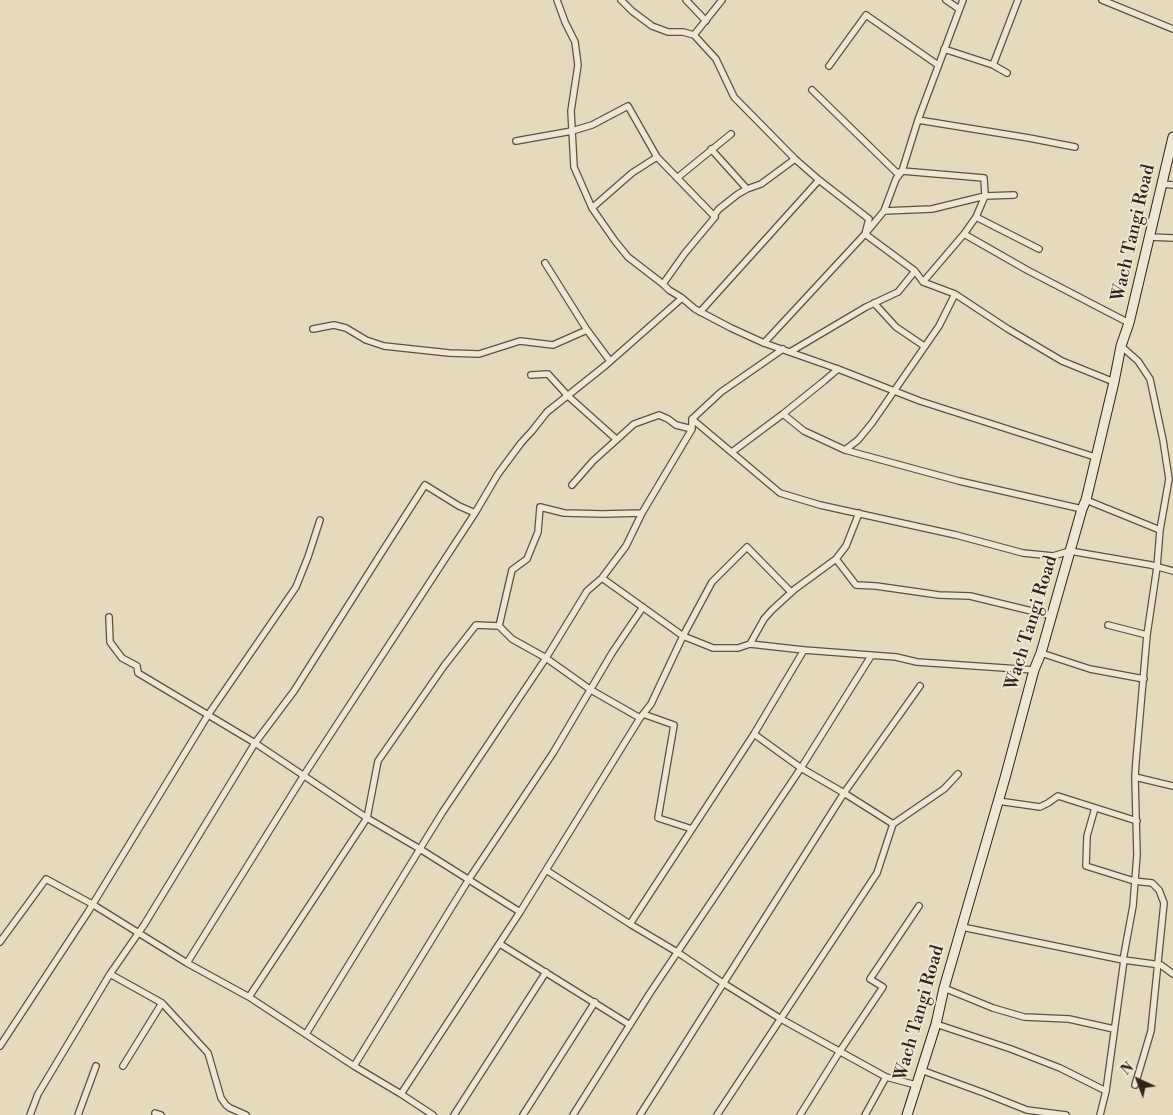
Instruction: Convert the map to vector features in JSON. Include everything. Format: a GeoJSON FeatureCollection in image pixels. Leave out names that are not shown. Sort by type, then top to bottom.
{"type":"FeatureCollection","features":[{"type":"Feature","properties":{"kind":"main road","name":"Wach Tangi Road"},"geometry":{"type":"LineString","coordinates":[[907,1115],[936,1024],[944,988],[1034,670],[1052,616],[1084,505],[1173,137]]}},
{"type":"Feature","properties":{"kind":"street"},"geometry":{"type":"LineString","coordinates":[[557,0],[575,42],[578,65],[571,111],[574,167],[592,208],[614,241],[628,257],[695,309],[764,343],[920,401],[1095,457]]}},
{"type":"Feature","properties":{"kind":"street"},"geometry":{"type":"LineString","coordinates":[[621,0],[652,26],[668,32],[683,32],[694,35],[716,59],[734,97],[795,159],[869,219],[865,234]]}},
{"type":"Feature","properties":{"kind":"street"},"geometry":{"type":"LineString","coordinates":[[686,0],[706,21]]}},
{"type":"Feature","properties":{"kind":"street"},"geometry":{"type":"LineString","coordinates":[[694,35],[722,0]]}},
{"type":"Feature","properties":{"kind":"street"},"geometry":{"type":"LineString","coordinates":[[946,0],[959,9]]}},
{"type":"Feature","properties":{"kind":"street"},"geometry":{"type":"LineString","coordinates":[[764,343],[865,234],[884,210],[896,179],[902,171],[918,120],[963,0]]}},
{"type":"Feature","properties":{"kind":"street"},"geometry":{"type":"LineString","coordinates":[[993,65],[1018,0]]}},
{"type":"Feature","properties":{"kind":"street"},"geometry":{"type":"LineString","coordinates":[[1102,0],[1173,29]]}},
{"type":"Feature","properties":{"kind":"street"},"geometry":{"type":"LineString","coordinates":[[829,66],[866,15],[938,65]]}},
{"type":"Feature","properties":{"kind":"street"},"geometry":{"type":"LineString","coordinates":[[944,49],[993,65],[1007,73]]}},
{"type":"Feature","properties":{"kind":"street"},"geometry":{"type":"LineString","coordinates":[[812,90],[897,173],[902,171],[984,178],[985,196],[976,217],[923,282]]}},
{"type":"Feature","properties":{"kind":"street"},"geometry":{"type":"LineString","coordinates":[[516,142],[592,125],[628,106],[657,156],[715,217]]}},
{"type":"Feature","properties":{"kind":"street"},"geometry":{"type":"LineString","coordinates":[[918,120],[1074,147]]}},
{"type":"Feature","properties":{"kind":"street"},"geometry":{"type":"LineString","coordinates":[[678,178],[731,134]]}},
{"type":"Feature","properties":{"kind":"street"},"geometry":{"type":"LineString","coordinates":[[711,150],[746,189]]}},
{"type":"Feature","properties":{"kind":"street"},"geometry":{"type":"LineString","coordinates":[[592,208],[632,173],[657,156]]}},
{"type":"Feature","properties":{"kind":"street"},"geometry":{"type":"LineString","coordinates":[[662,284],[715,217],[719,209],[746,189],[761,184],[795,159]]}},
{"type":"Feature","properties":{"kind":"street"},"geometry":{"type":"LineString","coordinates":[[700,312],[819,180]]}},
{"type":"Feature","properties":{"kind":"street"},"geometry":{"type":"LineString","coordinates":[[1162,184],[1173,185]]}},
{"type":"Feature","properties":{"kind":"street"},"geometry":{"type":"LineString","coordinates":[[884,210],[932,209],[985,196],[1014,195]]}},
{"type":"Feature","properties":{"kind":"street"},"geometry":{"type":"LineString","coordinates":[[976,217],[1039,249]]}},
{"type":"Feature","properties":{"kind":"street"},"geometry":{"type":"LineString","coordinates":[[865,234],[916,271],[923,282],[955,294],[1008,329],[1062,361],[1114,382]]}},
{"type":"Feature","properties":{"kind":"street"},"geometry":{"type":"LineString","coordinates":[[964,234],[1027,270],[1129,323]]}},
{"type":"Feature","properties":{"kind":"street"},"geometry":{"type":"LineString","coordinates":[[1149,237],[1173,238]]}},
{"type":"Feature","properties":{"kind":"street"},"geometry":{"type":"LineString","coordinates":[[545,263],[587,330],[610,361]]}},
{"type":"Feature","properties":{"kind":"street"},"geometry":{"type":"LineString","coordinates":[[790,352],[866,307],[898,292],[916,271]]}},
{"type":"Feature","properties":{"kind":"street"},"geometry":{"type":"LineString","coordinates":[[846,450],[858,440],[872,422],[939,326],[955,294]]}},
{"type":"Feature","properties":{"kind":"street"},"geometry":{"type":"LineString","coordinates":[[187,963],[304,775],[475,513],[498,474],[521,443],[547,412],[610,361],[682,298]]}},
{"type":"Feature","properties":{"kind":"street"},"geometry":{"type":"LineString","coordinates":[[874,303],[896,327],[924,346]]}},
{"type":"Feature","properties":{"kind":"street"},"geometry":{"type":"LineString","coordinates":[[313,329],[334,325],[346,328],[366,340],[384,346],[449,354],[478,354],[520,341],[554,345],[587,330]]}},
{"type":"Feature","properties":{"kind":"street"},"geometry":{"type":"LineString","coordinates":[[1100,1115],[1106,1091],[1133,906],[1137,854],[1135,778],[1147,635],[1157,567],[1160,530],[1171,480],[1150,380],[1138,361],[1121,346]]}},
{"type":"Feature","properties":{"kind":"street"},"geometry":{"type":"LineString","coordinates":[[306,1034],[420,849],[546,658],[587,591],[602,578],[626,546],[642,512],[692,430],[692,419],[721,392],[783,349]]}},
{"type":"Feature","properties":{"kind":"street"},"geometry":{"type":"LineString","coordinates":[[732,452],[783,414],[838,369]]}},
{"type":"Feature","properties":{"kind":"street"},"geometry":{"type":"LineString","coordinates":[[531,375],[548,374],[568,396],[616,439]]}},
{"type":"Feature","properties":{"kind":"street"},"geometry":{"type":"LineString","coordinates":[[783,414],[804,431],[846,450],[959,481],[1084,505],[1160,530]]}},
{"type":"Feature","properties":{"kind":"street"},"geometry":{"type":"LineString","coordinates":[[572,485],[616,439],[634,424],[659,415],[676,425],[692,430]]}},
{"type":"Feature","properties":{"kind":"street"},"geometry":{"type":"LineString","coordinates":[[692,419],[780,493],[820,505],[956,535],[1022,553],[1053,556],[1070,552],[1173,571]]}},
{"type":"Feature","properties":{"kind":"street"},"geometry":{"type":"LineString","coordinates":[[30,1115],[38,1094],[110,974],[139,932],[255,743],[294,691],[426,485],[459,506],[475,513]]}},
{"type":"Feature","properties":{"kind":"street"},"geometry":{"type":"LineString","coordinates":[[498,626],[512,570],[527,559],[538,532],[540,507],[564,513],[642,512]]}},
{"type":"Feature","properties":{"kind":"street"},"geometry":{"type":"LineString","coordinates":[[750,644],[764,619],[772,610],[791,592],[836,559],[846,546],[858,513]]}},
{"type":"Feature","properties":{"kind":"street"},"geometry":{"type":"LineString","coordinates":[[0,1046],[88,912],[208,715],[296,587],[320,520]]}},
{"type":"Feature","properties":{"kind":"street"},"geometry":{"type":"LineString","coordinates":[[402,1094],[500,944],[651,704],[683,636],[712,582],[747,548],[791,592]]}},
{"type":"Feature","properties":{"kind":"street"},"geometry":{"type":"LineString","coordinates":[[836,559],[856,585],[970,596],[1052,616]]}},
{"type":"Feature","properties":{"kind":"street"},"geometry":{"type":"LineString","coordinates":[[602,578],[683,636],[713,648],[738,648],[750,644],[896,657],[917,662],[1034,670]]}},
{"type":"Feature","properties":{"kind":"street"},"geometry":{"type":"LineString","coordinates":[[354,1066],[469,879],[553,753],[612,653],[643,607]]}},
{"type":"Feature","properties":{"kind":"street"},"geometry":{"type":"LineString","coordinates":[[108,617],[110,642],[122,658],[137,666],[138,673],[255,743],[368,818],[520,912]]}},
{"type":"Feature","properties":{"kind":"street"},"geometry":{"type":"LineString","coordinates":[[1108,624],[1147,635]]}},
{"type":"Feature","properties":{"kind":"street"},"geometry":{"type":"LineString","coordinates":[[250,996],[368,818],[378,760],[444,666],[476,625],[498,626],[512,639],[546,658],[591,690],[642,716],[674,725],[658,818],[692,829]]}},
{"type":"Feature","properties":{"kind":"street"},"geometry":{"type":"LineString","coordinates":[[630,924],[754,734],[804,650]]}},
{"type":"Feature","properties":{"kind":"street"},"geometry":{"type":"LineString","coordinates":[[1041,652],[1090,669],[1144,679]]}},
{"type":"Feature","properties":{"kind":"street"},"geometry":{"type":"LineString","coordinates":[[573,1115],[630,1025],[801,768],[870,656]]}},
{"type":"Feature","properties":{"kind":"street"},"geometry":{"type":"LineString","coordinates":[[640,1115],[844,792],[920,686]]}},
{"type":"Feature","properties":{"kind":"street"},"geometry":{"type":"LineString","coordinates":[[754,734],[801,768],[844,792],[894,824]]}},
{"type":"Feature","properties":{"kind":"street"},"geometry":{"type":"LineString","coordinates":[[717,1115],[877,872],[894,824],[944,789],[958,774]]}},
{"type":"Feature","properties":{"kind":"street"},"geometry":{"type":"LineString","coordinates":[[1135,778],[1173,786]]}},
{"type":"Feature","properties":{"kind":"street"},"geometry":{"type":"LineString","coordinates":[[998,800],[1040,807],[1058,796],[1136,821]]}},
{"type":"Feature","properties":{"kind":"street"},"geometry":{"type":"LineString","coordinates":[[1095,808],[1088,836],[1086,866],[1134,881],[1152,882],[1159,890],[1164,903],[1151,1032],[1136,1085]]}},
{"type":"Feature","properties":{"kind":"street"},"geometry":{"type":"LineString","coordinates":[[546,870],[781,1019],[886,1077],[916,1085]]}},
{"type":"Feature","properties":{"kind":"street"},"geometry":{"type":"LineString","coordinates":[[0,942],[46,879],[92,904],[187,963],[250,996],[354,1066],[402,1094],[433,1115]]}},
{"type":"Feature","properties":{"kind":"street"},"geometry":{"type":"LineString","coordinates":[[800,1115],[883,987],[870,979],[919,906]]}},
{"type":"Feature","properties":{"kind":"street"},"geometry":{"type":"LineString","coordinates":[[962,927],[1124,960],[1161,965],[1173,974]]}},
{"type":"Feature","properties":{"kind":"street"},"geometry":{"type":"LineString","coordinates":[[500,944],[630,1025]]}},
{"type":"Feature","properties":{"kind":"street"},"geometry":{"type":"LineString","coordinates":[[454,1115],[546,972]]}},
{"type":"Feature","properties":{"kind":"street"},"geometry":{"type":"LineString","coordinates":[[110,974],[162,1003],[208,1052],[221,1098],[230,1108],[246,1115]]}},
{"type":"Feature","properties":{"kind":"street"},"geometry":{"type":"LineString","coordinates":[[944,988],[993,1008],[1024,1017],[1069,1019],[1114,1029]]}},
{"type":"Feature","properties":{"kind":"street"},"geometry":{"type":"LineString","coordinates":[[525,1114],[595,1002]]}},
{"type":"Feature","properties":{"kind":"street"},"geometry":{"type":"LineString","coordinates":[[123,1066],[162,1003]]}},
{"type":"Feature","properties":{"kind":"street"},"geometry":{"type":"LineString","coordinates":[[936,1024],[1011,1049],[1060,1068],[1106,1091]]}},
{"type":"Feature","properties":{"kind":"street"},"geometry":{"type":"LineString","coordinates":[[78,1115],[96,1066]]}},
{"type":"Feature","properties":{"kind":"street"},"geometry":{"type":"LineString","coordinates":[[922,1070],[1027,1110],[1066,1115]]}},
{"type":"Feature","properties":{"kind":"street"},"geometry":{"type":"LineString","coordinates":[[865,1115],[886,1077]]}},
{"type":"Feature","properties":{"kind":"street"},"geometry":{"type":"LineString","coordinates":[[227,1115],[230,1108]]}}]}
